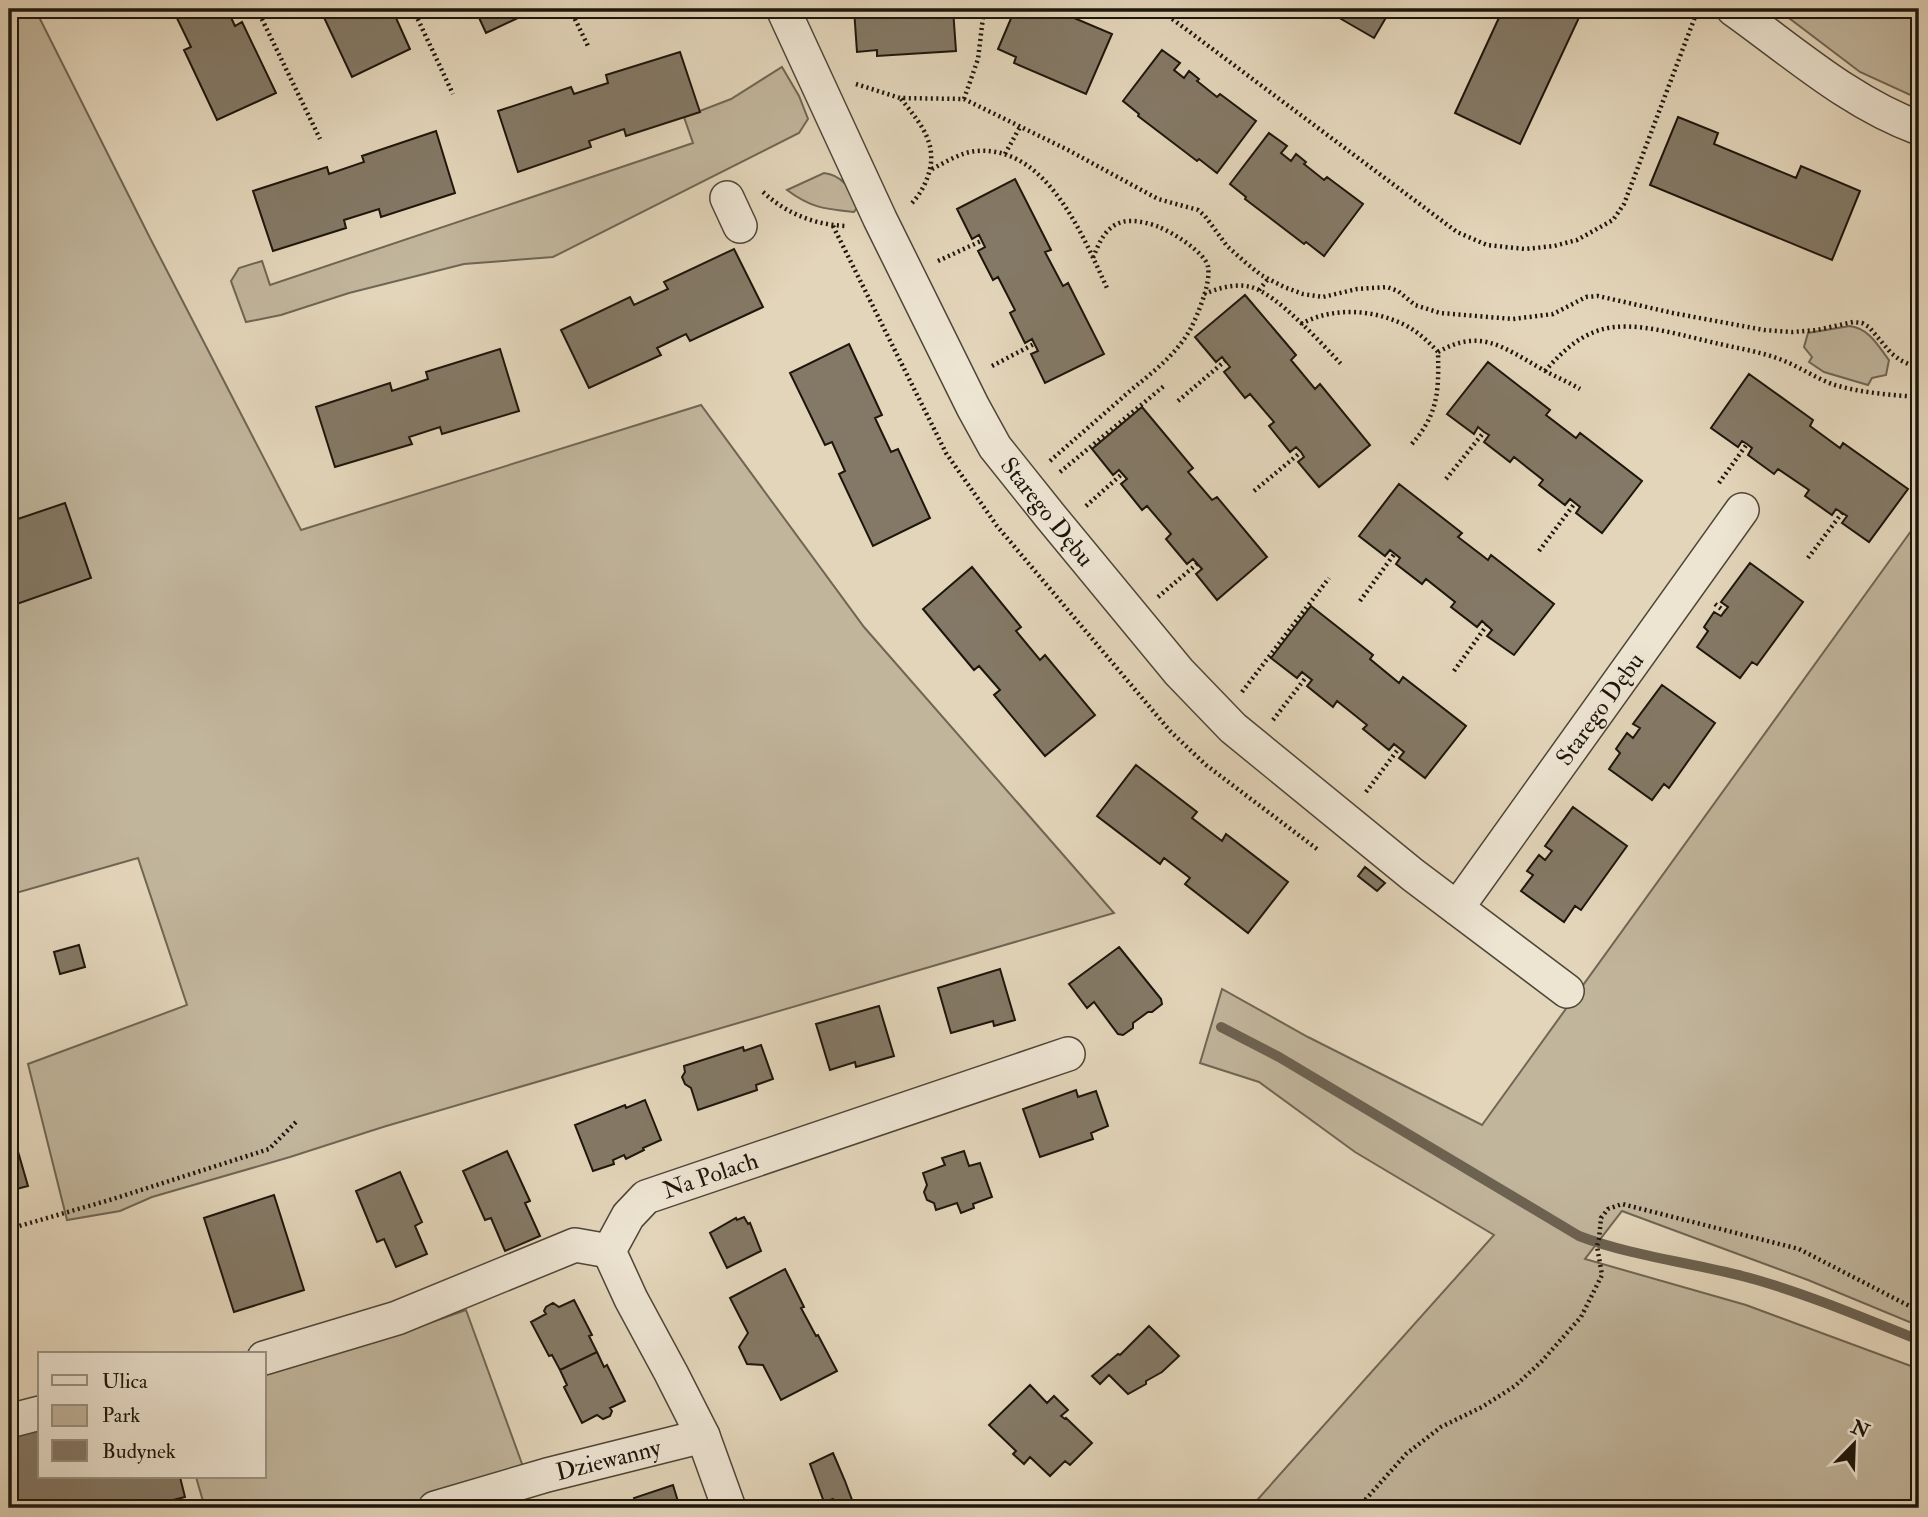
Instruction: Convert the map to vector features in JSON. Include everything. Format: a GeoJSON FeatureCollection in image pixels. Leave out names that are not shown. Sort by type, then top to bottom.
{"type":"FeatureCollection","features":[{"type":"Feature","properties":{"kind":"street","name":"Starego Dębu"},"geometry":{"type":"LineString","coordinates":[[783,9],[880,219],[995,446],[1179,672],[1233,728],[1413,875],[1567,991]]}},
{"type":"Feature","properties":{"kind":"street"},"geometry":{"type":"LineString","coordinates":[[1732,9],[1838,85],[1874,107],[1919,128]]}},
{"type":"Feature","properties":{"kind":"street","name":"Starego Dębu"},"geometry":{"type":"LineString","coordinates":[[1457,908],[1742,510]]}},
{"type":"Feature","properties":{"kind":"street","name":"Na Polach"},"geometry":{"type":"LineString","coordinates":[[609,1251],[628,1216],[646,1197],[1068,1054]]}},
{"type":"Feature","properties":{"kind":"street"},"geometry":{"type":"LineString","coordinates":[[266,1357],[397,1318],[575,1245],[609,1251],[631,1299],[703,1436],[729,1508]]}},
{"type":"Feature","properties":{"kind":"street"},"geometry":{"type":"LineString","coordinates":[[9,1421],[38,1414]]}},
{"type":"Feature","properties":{"kind":"street","name":"Dziewanny"},"geometry":{"type":"LineString","coordinates":[[435,1508],[547,1475],[703,1436]]}},
{"type":"Feature","properties":{"kind":"path"},"geometry":{"type":"LineString","coordinates":[[257,9],[320,139]]}},
{"type":"Feature","properties":{"kind":"path"},"geometry":{"type":"LineString","coordinates":[[413,9],[453,94]]}},
{"type":"Feature","properties":{"kind":"path"},"geometry":{"type":"LineString","coordinates":[[570,9],[589,48]]}},
{"type":"Feature","properties":{"kind":"path"},"geometry":{"type":"LineString","coordinates":[[964,99],[978,60],[984,9]]}},
{"type":"Feature","properties":{"kind":"path"},"geometry":{"type":"LineString","coordinates":[[1159,9],[1457,232],[1487,245],[1525,249],[1554,247],[1577,240],[1613,219],[1624,204],[1698,9]]}},
{"type":"Feature","properties":{"kind":"path"},"geometry":{"type":"LineString","coordinates":[[849,82],[901,98],[964,99],[1068,150],[1158,199],[1198,210],[1227,246],[1245,262],[1268,279],[1303,294],[1322,297],[1365,288],[1387,287],[1398,291],[1425,310],[1513,319],[1553,314],[1586,298],[1598,296],[1764,330],[1793,332],[1853,322],[1862,323],[1891,353],[1919,369]]}},
{"type":"Feature","properties":{"kind":"path"},"geometry":{"type":"LineString","coordinates":[[741,203],[783,208],[799,217],[829,225],[857,226],[880,219],[913,203],[931,169],[932,152],[927,134],[901,98]]}},
{"type":"Feature","properties":{"kind":"path"},"geometry":{"type":"LineString","coordinates":[[1005,154],[1020,127]]}},
{"type":"Feature","properties":{"kind":"path"},"geometry":{"type":"LineString","coordinates":[[931,169],[961,154],[975,151],[1005,154],[1024,162],[1037,172],[1069,212],[1107,288]]}},
{"type":"Feature","properties":{"kind":"path"},"geometry":{"type":"LineString","coordinates":[[1050,461],[1154,371],[1181,344],[1191,328],[1204,294],[1208,268],[1206,261],[1182,239],[1160,227],[1140,222],[1124,222],[1109,229],[1093,258]]}},
{"type":"Feature","properties":{"kind":"path"},"geometry":{"type":"LineString","coordinates":[[928,265],[981,241]]}},
{"type":"Feature","properties":{"kind":"path"},"geometry":{"type":"LineString","coordinates":[[1259,290],[1268,279]]}},
{"type":"Feature","properties":{"kind":"path"},"geometry":{"type":"LineString","coordinates":[[1204,294],[1234,285],[1251,287],[1265,293],[1341,364]]}},
{"type":"Feature","properties":{"kind":"path"},"geometry":{"type":"LineString","coordinates":[[1301,324],[1314,317],[1336,312],[1353,312],[1404,324],[1425,338],[1437,352],[1438,394],[1434,409],[1421,434],[1410,446]]}},
{"type":"Feature","properties":{"kind":"path"},"geometry":{"type":"LineString","coordinates":[[1545,371],[1577,340],[1601,330],[1630,327],[1762,353],[1835,384],[1919,397]]}},
{"type":"Feature","properties":{"kind":"path"},"geometry":{"type":"LineString","coordinates":[[1437,352],[1452,344],[1469,340],[1492,343],[1580,389]]}},
{"type":"Feature","properties":{"kind":"path"},"geometry":{"type":"LineString","coordinates":[[990,367],[1034,344]]}},
{"type":"Feature","properties":{"kind":"path"},"geometry":{"type":"LineString","coordinates":[[1178,401],[1225,361]]}},
{"type":"Feature","properties":{"kind":"path"},"geometry":{"type":"LineString","coordinates":[[1059,473],[1164,386]]}},
{"type":"Feature","properties":{"kind":"path"},"geometry":{"type":"LineString","coordinates":[[1446,479],[1484,432]]}},
{"type":"Feature","properties":{"kind":"path"},"geometry":{"type":"LineString","coordinates":[[1714,490],[1747,444]]}},
{"type":"Feature","properties":{"kind":"path"},"geometry":{"type":"LineString","coordinates":[[1254,491],[1301,452]]}},
{"type":"Feature","properties":{"kind":"path"},"geometry":{"type":"LineString","coordinates":[[1084,508],[1122,474]]}},
{"type":"Feature","properties":{"kind":"path"},"geometry":{"type":"LineString","coordinates":[[1539,551],[1575,503]]}},
{"type":"Feature","properties":{"kind":"path"},"geometry":{"type":"LineString","coordinates":[[1808,558],[1842,513]]}},
{"type":"Feature","properties":{"kind":"path"},"geometry":{"type":"LineString","coordinates":[[1360,601],[1395,554]]}},
{"type":"Feature","properties":{"kind":"path"},"geometry":{"type":"LineString","coordinates":[[1149,605],[1197,564]]}},
{"type":"Feature","properties":{"kind":"path"},"geometry":{"type":"LineString","coordinates":[[1241,693],[1329,578]]}},
{"type":"Feature","properties":{"kind":"path"},"geometry":{"type":"LineString","coordinates":[[1454,671],[1487,625]]}},
{"type":"Feature","properties":{"kind":"path"},"geometry":{"type":"LineString","coordinates":[[1266,730],[1307,676]]}},
{"type":"Feature","properties":{"kind":"path"},"geometry":{"type":"LineString","coordinates":[[1365,792],[1399,748]]}},
{"type":"Feature","properties":{"kind":"path"},"geometry":{"type":"LineString","coordinates":[[9,1229],[269,1149],[298,1120]]}},
{"type":"Feature","properties":{"kind":"path"},"geometry":{"type":"LineString","coordinates":[[1358,1508],[1406,1454],[1441,1427],[1482,1407],[1515,1386],[1542,1361],[1581,1317],[1602,1275],[1597,1246],[1601,1218],[1608,1209],[1622,1204],[1799,1249],[1919,1311]]}},
{"type":"Feature","properties":{"kind":"green space"},"geometry":{"type":"Polygon","coordinates":[[[9,9],[35,9],[301,530],[701,405],[864,627],[1114,913],[383,1127],[152,1197],[120,1211],[67,1220],[28,1064],[187,1005],[138,858],[9,895],[9,9]]]}},
{"type":"Feature","properties":{"kind":"green space"},"geometry":{"type":"Polygon","coordinates":[[[1777,9],[1919,9],[1919,99],[1860,72],[1777,9]]]}},
{"type":"Feature","properties":{"kind":"green space"},"geometry":{"type":"Polygon","coordinates":[[[782,67],[799,96],[808,119],[799,133],[553,257],[464,264],[349,293],[281,315],[246,322],[231,281],[239,268],[262,261],[270,285],[693,143],[684,117],[731,99],[782,67]]]}},
{"type":"Feature","properties":{"kind":"green space"},"geometry":{"type":"Polygon","coordinates":[[[824,173],[841,180],[849,188],[859,205],[854,212],[819,207],[787,190],[824,173]]]}},
{"type":"Feature","properties":{"kind":"green space"},"geometry":{"type":"Polygon","coordinates":[[[1850,326],[1868,334],[1889,360],[1886,375],[1872,378],[1868,385],[1824,372],[1809,362],[1812,357],[1804,347],[1808,333],[1850,326]]]}},
{"type":"Feature","properties":{"kind":"green space"},"geometry":{"type":"Polygon","coordinates":[[[1919,520],[1919,1326],[1808,1280],[1622,1211],[1585,1259],[1746,1305],[1919,1369],[1919,1508],[1250,1508],[1494,1235],[1355,1152],[1259,1082],[1200,1063],[1222,989],[1308,1037],[1482,1125],[1919,520]]]}},
{"type":"Feature","properties":{"kind":"green space"},"geometry":{"type":"Polygon","coordinates":[[[466,1310],[525,1472],[401,1508],[205,1508],[196,1478],[266,1478],[266,1371],[387,1338],[466,1310]]]}},
{"type":"Feature","properties":{"kind":"building"},"geometry":{"type":"Polygon","coordinates":[[[165,9],[227,9],[235,26],[242,22],[276,93],[217,120],[184,50],[191,47],[175,14],[169,17],[165,9]]]}},
{"type":"Feature","properties":{"kind":"building"},"geometry":{"type":"Polygon","coordinates":[[[320,9],[392,9],[410,49],[352,77],[320,9]]]}},
{"type":"Feature","properties":{"kind":"building"},"geometry":{"type":"Polygon","coordinates":[[[475,9],[537,9],[486,33],[475,9]]]}},
{"type":"Feature","properties":{"kind":"building"},"geometry":{"type":"Polygon","coordinates":[[[854,9],[953,9],[956,51],[877,56],[877,50],[857,52],[854,9]]]}},
{"type":"Feature","properties":{"kind":"building"},"geometry":{"type":"Polygon","coordinates":[[[1015,9],[1053,9],[1112,34],[1086,94],[1014,63],[1016,57],[998,49],[1015,9]]]}},
{"type":"Feature","properties":{"kind":"building"},"geometry":{"type":"Polygon","coordinates":[[[1324,9],[1391,9],[1374,38],[1324,9]]]}},
{"type":"Feature","properties":{"kind":"building"},"geometry":{"type":"Polygon","coordinates":[[[1503,9],[1514,15],[1517,9],[1583,9],[1520,144],[1455,113],[1503,9]]]}},
{"type":"Feature","properties":{"kind":"building"},"geometry":{"type":"Polygon","coordinates":[[[1162,50],[1180,63],[1174,70],[1184,78],[1189,71],[1217,97],[1220,94],[1256,121],[1217,173],[1138,116],[1139,114],[1123,101],[1162,50]]]}},
{"type":"Feature","properties":{"kind":"building"},"geometry":{"type":"Polygon","coordinates":[[[680,52],[700,112],[626,136],[624,129],[589,141],[591,147],[518,172],[498,111],[571,87],[574,94],[608,83],[606,75],[680,52]]]}},
{"type":"Feature","properties":{"kind":"building"},"geometry":{"type":"Polygon","coordinates":[[[1678,117],[1718,133],[1714,144],[1796,178],[1801,166],[1860,191],[1832,260],[1650,185],[1678,117]]]}},
{"type":"Feature","properties":{"kind":"building"},"geometry":{"type":"Polygon","coordinates":[[[436,131],[455,193],[381,217],[379,209],[344,220],[346,228],[273,251],[253,191],[327,167],[329,174],[364,162],[362,156],[436,131]]]}},
{"type":"Feature","properties":{"kind":"building"},"geometry":{"type":"Polygon","coordinates":[[[1269,133],[1287,146],[1281,153],[1291,161],[1296,154],[1324,180],[1327,177],[1363,204],[1324,256],[1245,199],[1246,197],[1230,184],[1269,133]]]}},
{"type":"Feature","properties":{"kind":"building"},"geometry":{"type":"Polygon","coordinates":[[[1015,179],[1051,250],[1045,252],[1063,286],[1068,283],[1104,354],[1045,383],[1031,354],[1038,351],[1032,339],[1025,343],[1010,313],[1015,310],[998,277],[993,280],[978,251],[985,247],[979,235],[972,239],[957,209],[1015,179]]]}},
{"type":"Feature","properties":{"kind":"building"},"geometry":{"type":"Polygon","coordinates":[[[734,249],[763,307],[690,341],[686,334],[657,348],[661,355],[589,388],[561,330],[630,297],[634,305],[668,289],[664,282],[734,249]]]}},
{"type":"Feature","properties":{"kind":"building"},"geometry":{"type":"Polygon","coordinates":[[[1919,252],[1919,292],[1911,290],[1919,252]]]}},
{"type":"Feature","properties":{"kind":"building"},"geometry":{"type":"Polygon","coordinates":[[[1245,295],[1296,355],[1291,360],[1315,389],[1320,384],[1370,445],[1319,487],[1298,462],[1304,457],[1301,452],[1296,447],[1290,452],[1269,426],[1274,422],[1250,394],[1245,398],[1224,372],[1230,367],[1222,357],[1216,362],[1195,337],[1245,295]]]}},
{"type":"Feature","properties":{"kind":"building"},"geometry":{"type":"Polygon","coordinates":[[[849,344],[882,415],[875,418],[891,452],[898,449],[930,518],[873,546],[839,474],[845,471],[832,442],[825,445],[790,373],[849,344]]]}},
{"type":"Feature","properties":{"kind":"building"},"geometry":{"type":"Polygon","coordinates":[[[500,349],[519,411],[442,434],[440,427],[409,437],[412,444],[335,467],[316,407],[390,383],[392,391],[428,379],[426,372],[500,349]]]}},
{"type":"Feature","properties":{"kind":"building"},"geometry":{"type":"Polygon","coordinates":[[[1488,362],[1550,410],[1546,415],[1576,438],[1580,433],[1642,481],[1602,533],[1576,513],[1580,507],[1570,499],[1565,505],[1539,485],[1543,480],[1514,457],[1510,462],[1484,442],[1489,435],[1478,427],[1474,434],[1447,414],[1488,362]]]}},
{"type":"Feature","properties":{"kind":"building"},"geometry":{"type":"Polygon","coordinates":[[[1749,374],[1813,420],[1810,426],[1840,448],[1843,443],[1908,489],[1869,542],[1842,523],[1847,516],[1836,509],[1832,515],[1805,496],[1809,490],[1778,469],[1774,474],[1748,455],[1752,448],[1747,444],[1742,441],[1738,447],[1711,428],[1749,374]]]}},
{"type":"Feature","properties":{"kind":"building"},"geometry":{"type":"Polygon","coordinates":[[[1142,407],[1193,468],[1188,472],[1212,500],[1217,497],[1267,557],[1217,600],[1196,574],[1202,569],[1193,559],[1187,564],[1166,539],[1171,534],[1147,506],[1142,510],[1121,484],[1127,479],[1119,470],[1113,475],[1092,449],[1142,407]]]}},
{"type":"Feature","properties":{"kind":"building"},"geometry":{"type":"Polygon","coordinates":[[[1399,484],[1462,533],[1458,537],[1488,560],[1491,555],[1554,604],[1514,655],[1487,636],[1492,630],[1482,621],[1477,627],[1451,607],[1455,602],[1426,579],[1422,584],[1396,564],[1400,558],[1390,550],[1385,556],[1359,536],[1399,484]]]}},
{"type":"Feature","properties":{"kind":"building"},"geometry":{"type":"Polygon","coordinates":[[[65,503],[91,578],[14,605],[9,590],[9,522],[65,503]]]}},
{"type":"Feature","properties":{"kind":"building"},"geometry":{"type":"Polygon","coordinates":[[[1750,563],[1803,602],[1757,665],[1752,662],[1740,678],[1697,647],[1708,631],[1704,627],[1714,612],[1721,616],[1728,607],[1721,602],[1750,563]]]}},
{"type":"Feature","properties":{"kind":"building"},"geometry":{"type":"Polygon","coordinates":[[[972,567],[1021,627],[1016,631],[1040,660],[1045,655],[1095,715],[1045,756],[994,695],[1000,690],[979,666],[974,670],[923,609],[972,567]]]}},
{"type":"Feature","properties":{"kind":"building"},"geometry":{"type":"Polygon","coordinates":[[[1311,606],[1373,655],[1370,659],[1399,683],[1403,677],[1466,726],[1425,778],[1399,758],[1404,752],[1394,744],[1389,750],[1363,729],[1367,725],[1337,701],[1333,707],[1307,686],[1312,680],[1302,672],[1297,678],[1271,658],[1311,606]]]}},
{"type":"Feature","properties":{"kind":"building"},"geometry":{"type":"Polygon","coordinates":[[[1662,685],[1715,723],[1669,788],[1664,784],[1652,800],[1609,769],[1620,753],[1616,749],[1627,733],[1633,738],[1640,728],[1633,724],[1662,685]]]}},
{"type":"Feature","properties":{"kind":"building"},"geometry":{"type":"Polygon","coordinates":[[[1136,765],[1197,812],[1192,818],[1222,841],[1226,834],[1288,882],[1248,933],[1185,884],[1190,878],[1164,858],[1160,864],[1097,816],[1136,765]]]}},
{"type":"Feature","properties":{"kind":"building"},"geometry":{"type":"Polygon","coordinates":[[[1573,807],[1627,846],[1581,910],[1575,906],[1564,922],[1521,891],[1533,875],[1527,871],[1539,855],[1545,860],[1552,851],[1545,846],[1573,807]]]}},
{"type":"Feature","properties":{"kind":"building"},"geometry":{"type":"Polygon","coordinates":[[[1365,867],[1385,883],[1377,891],[1358,876],[1365,867]]]}},
{"type":"Feature","properties":{"kind":"building"},"geometry":{"type":"Polygon","coordinates":[[[79,945],[85,967],[60,974],[54,952],[79,945]]]}},
{"type":"Feature","properties":{"kind":"building"},"geometry":{"type":"Polygon","coordinates":[[[1119,947],[1161,999],[1162,1004],[1133,1023],[1133,1028],[1123,1035],[1118,1034],[1094,1002],[1087,1008],[1069,984],[1119,947]]]}},
{"type":"Feature","properties":{"kind":"building"},"geometry":{"type":"Polygon","coordinates":[[[1000,969],[1015,1020],[994,1026],[993,1021],[951,1033],[938,988],[1000,969]]]}},
{"type":"Feature","properties":{"kind":"building"},"geometry":{"type":"Polygon","coordinates":[[[879,1006],[894,1056],[856,1067],[855,1062],[830,1070],[816,1024],[879,1006]]]}},
{"type":"Feature","properties":{"kind":"building"},"geometry":{"type":"Polygon","coordinates":[[[761,1045],[773,1079],[756,1085],[757,1090],[698,1110],[691,1088],[685,1084],[682,1077],[684,1066],[743,1047],[744,1051],[761,1045]]]}},
{"type":"Feature","properties":{"kind":"building"},"geometry":{"type":"Polygon","coordinates":[[[1076,1090],[1078,1097],[1096,1091],[1108,1126],[1091,1133],[1093,1139],[1040,1157],[1023,1109],[1076,1090]]]}},
{"type":"Feature","properties":{"kind":"building"},"geometry":{"type":"Polygon","coordinates":[[[645,1100],[661,1140],[626,1159],[624,1155],[613,1160],[614,1164],[593,1171],[575,1125],[645,1100]]]}},
{"type":"Feature","properties":{"kind":"building"},"geometry":{"type":"Polygon","coordinates":[[[12,1131],[28,1186],[9,1191],[9,1132],[12,1131]]]}},
{"type":"Feature","properties":{"kind":"building"},"geometry":{"type":"Polygon","coordinates":[[[507,1151],[530,1201],[525,1203],[540,1236],[505,1251],[491,1218],[485,1220],[463,1171],[507,1151]]]}},
{"type":"Feature","properties":{"kind":"building"},"geometry":{"type":"Polygon","coordinates":[[[964,1151],[969,1166],[980,1163],[992,1197],[973,1204],[974,1208],[961,1213],[957,1203],[936,1210],[934,1203],[927,1200],[924,1192],[927,1185],[923,1173],[945,1165],[942,1158],[964,1151]]]}},
{"type":"Feature","properties":{"kind":"building"},"geometry":{"type":"Polygon","coordinates":[[[400,1172],[422,1222],[415,1226],[427,1254],[396,1267],[384,1239],[377,1242],[356,1191],[400,1172]]]}},
{"type":"Feature","properties":{"kind":"building"},"geometry":{"type":"Polygon","coordinates":[[[274,1195],[304,1290],[234,1312],[204,1218],[274,1195]]]}},
{"type":"Feature","properties":{"kind":"building"},"geometry":{"type":"Polygon","coordinates":[[[744,1217],[748,1224],[750,1223],[761,1251],[727,1268],[710,1233],[736,1218],[737,1220],[744,1217]]]}},
{"type":"Feature","properties":{"kind":"building"},"geometry":{"type":"Polygon","coordinates":[[[785,1269],[804,1307],[801,1308],[837,1371],[781,1400],[763,1365],[747,1364],[739,1347],[748,1333],[730,1298],[785,1269]]]}},
{"type":"Feature","properties":{"kind":"building"},"geometry":{"type":"Polygon","coordinates":[[[574,1300],[592,1335],[589,1336],[597,1352],[560,1370],[552,1355],[549,1356],[531,1322],[546,1314],[546,1307],[553,1303],[559,1307],[574,1300]]]}},
{"type":"Feature","properties":{"kind":"building"},"geometry":{"type":"Polygon","coordinates":[[[1149,1326],[1179,1356],[1162,1372],[1146,1381],[1146,1384],[1128,1394],[1109,1375],[1100,1384],[1092,1376],[1120,1355],[1149,1326]]]}},
{"type":"Feature","properties":{"kind":"building"},"geometry":{"type":"Polygon","coordinates":[[[597,1352],[604,1367],[607,1365],[625,1401],[610,1408],[610,1416],[603,1419],[597,1415],[582,1423],[564,1387],[567,1385],[560,1370],[597,1352]]]}},
{"type":"Feature","properties":{"kind":"building"},"geometry":{"type":"Polygon","coordinates":[[[1030,1385],[1047,1403],[1054,1396],[1068,1410],[1061,1416],[1092,1443],[1070,1465],[1065,1461],[1050,1476],[1030,1457],[1024,1464],[1013,1454],[1016,1451],[989,1425],[1030,1385]]]}},
{"type":"Feature","properties":{"kind":"building"},"geometry":{"type":"Polygon","coordinates":[[[38,1428],[38,1478],[180,1478],[185,1497],[141,1508],[9,1508],[9,1435],[38,1428]]]}},
{"type":"Feature","properties":{"kind":"building"},"geometry":{"type":"Polygon","coordinates":[[[833,1453],[855,1508],[836,1508],[833,1499],[824,1502],[810,1464],[833,1453]]]}},
{"type":"Feature","properties":{"kind":"building"},"geometry":{"type":"Polygon","coordinates":[[[673,1485],[680,1508],[638,1508],[634,1498],[673,1485]]]}},
{"type":"Feature","properties":{"kind":"building"},"geometry":{"type":"Polygon","coordinates":[[[833,1499],[836,1508],[807,1508],[824,1502],[833,1499]]]}},
{"type":"Feature","properties":{"kind":"waterway"},"geometry":{"type":"LineString","coordinates":[[1221,1027],[1279,1057],[1579,1236],[1623,1250],[1757,1280],[1818,1300],[1919,1340]]}}]}
